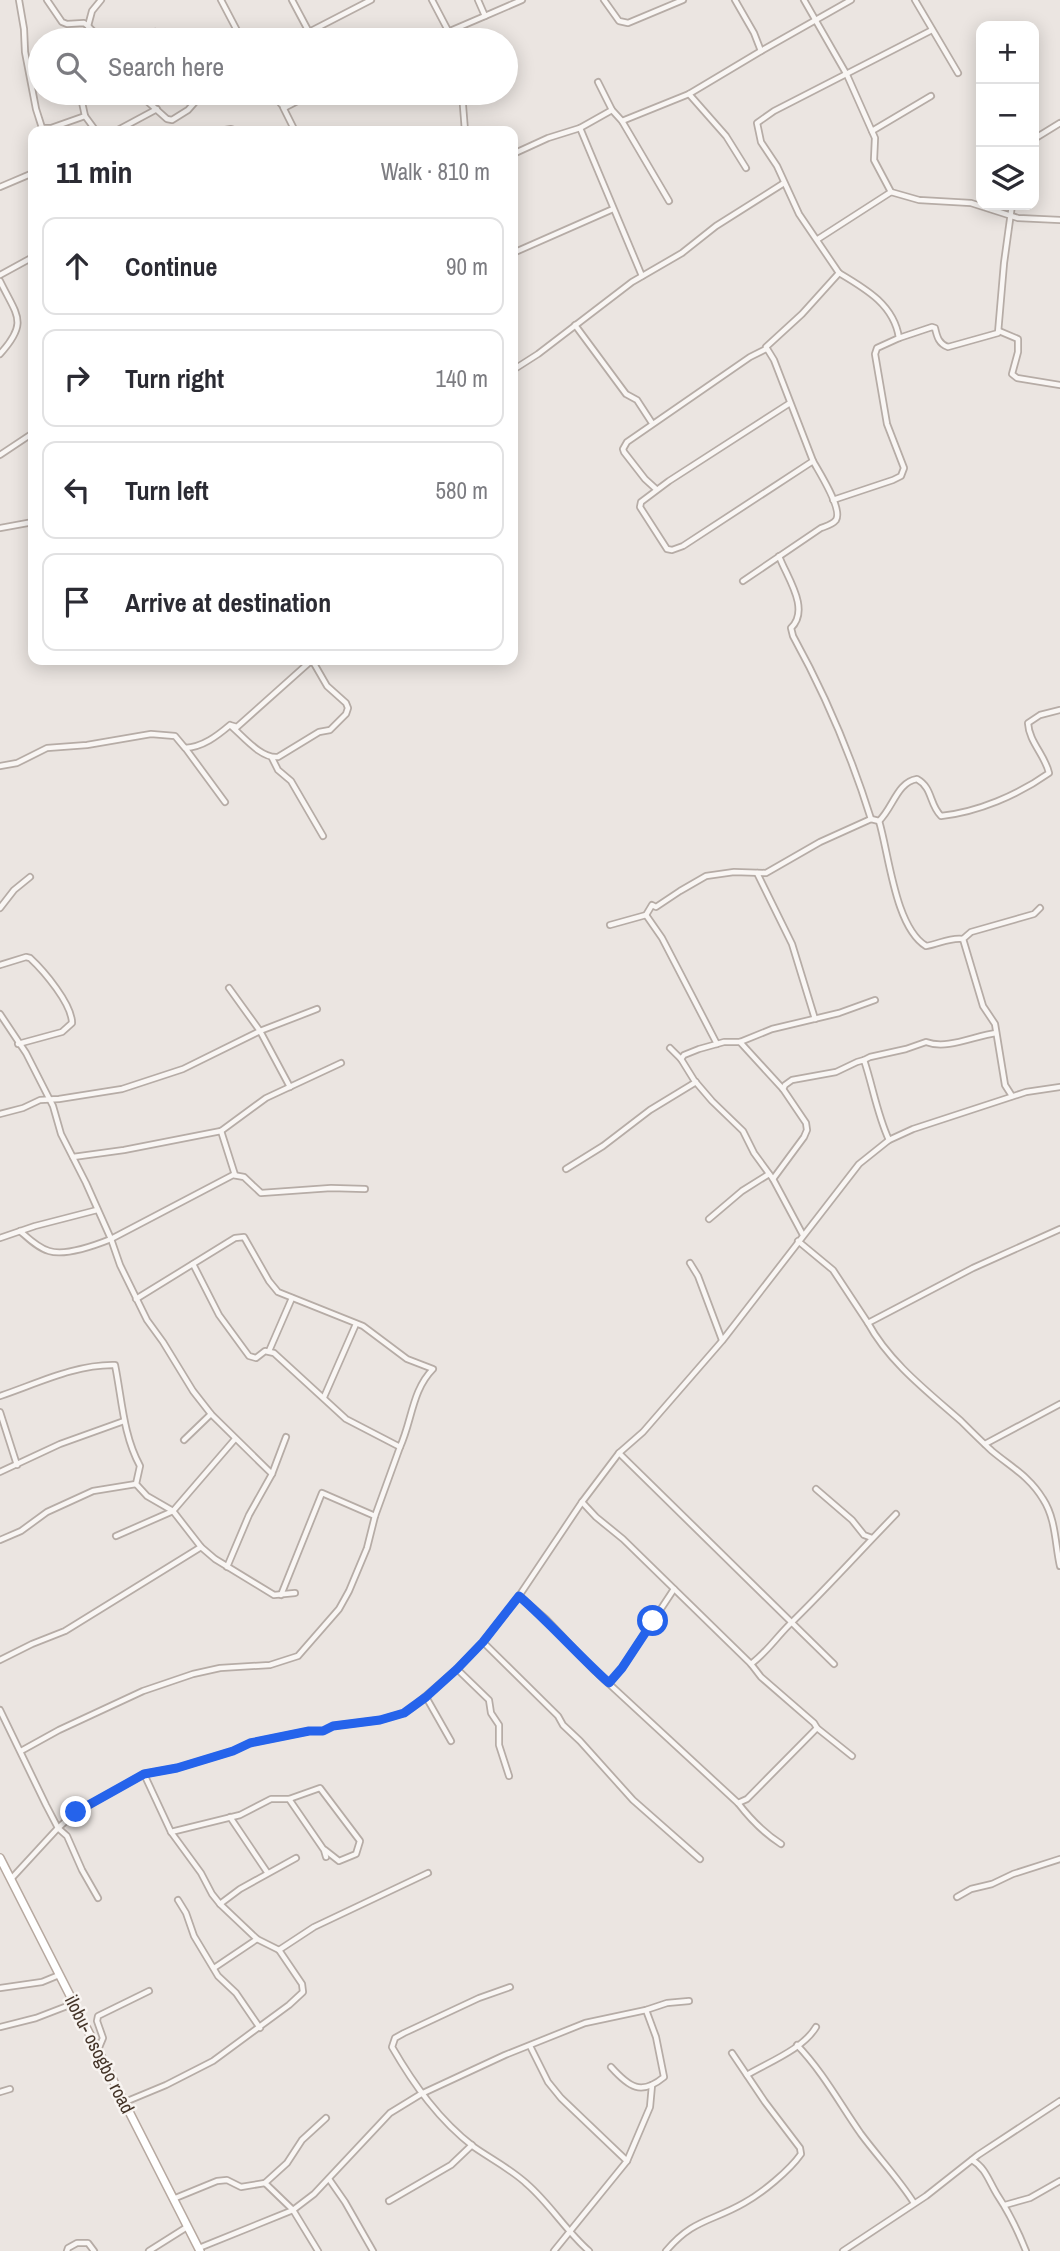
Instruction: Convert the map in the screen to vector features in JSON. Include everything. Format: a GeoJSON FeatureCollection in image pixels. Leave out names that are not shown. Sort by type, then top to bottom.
{"type":"FeatureCollection","features":[{"type":"Feature","properties":{"kind":"main road","name":"ilobu- osogbo road"},"geometry":{"type":"LineString","coordinates":[[0,1858],[200,2249]]}},
{"type":"Feature","properties":{"kind":"street"},"geometry":{"type":"LineString","coordinates":[[19,0],[28,64]]}},
{"type":"Feature","properties":{"kind":"street"},"geometry":{"type":"LineString","coordinates":[[47,0],[62,22],[83,23],[88,26],[92,11],[101,0]]}},
{"type":"Feature","properties":{"kind":"street"},"geometry":{"type":"LineString","coordinates":[[221,0],[236,28]]}},
{"type":"Feature","properties":{"kind":"street"},"geometry":{"type":"LineString","coordinates":[[292,0],[307,28]]}},
{"type":"Feature","properties":{"kind":"street"},"geometry":{"type":"LineString","coordinates":[[317,28],[371,0]]}},
{"type":"Feature","properties":{"kind":"street"},"geometry":{"type":"LineString","coordinates":[[432,0],[448,28]]}},
{"type":"Feature","properties":{"kind":"street"},"geometry":{"type":"LineString","coordinates":[[478,0],[485,16]]}},
{"type":"Feature","properties":{"kind":"street"},"geometry":{"type":"LineString","coordinates":[[454,28],[522,0]]}},
{"type":"Feature","properties":{"kind":"street"},"geometry":{"type":"LineString","coordinates":[[604,0],[619,21],[628,23],[684,0]]}},
{"type":"Feature","properties":{"kind":"street"},"geometry":{"type":"LineString","coordinates":[[735,0],[761,51]]}},
{"type":"Feature","properties":{"kind":"street"},"geometry":{"type":"LineString","coordinates":[[804,0],[847,75],[875,138],[874,160],[891,192],[919,200],[971,203],[1012,216],[1060,220]]}},
{"type":"Feature","properties":{"kind":"street"},"geometry":{"type":"LineString","coordinates":[[622,121],[689,94],[850,0]]}},
{"type":"Feature","properties":{"kind":"street"},"geometry":{"type":"LineString","coordinates":[[918,1],[958,73]]}},
{"type":"Feature","properties":{"kind":"street"},"geometry":{"type":"LineString","coordinates":[[899,338],[894,318],[871,292],[839,273],[799,214],[761,142],[757,123],[774,111],[932,30]]}},
{"type":"Feature","properties":{"kind":"street"},"geometry":{"type":"LineString","coordinates":[[598,82],[612,110],[622,121],[669,201]]}},
{"type":"Feature","properties":{"kind":"street"},"geometry":{"type":"LineString","coordinates":[[689,94],[726,136],[746,168]]}},
{"type":"Feature","properties":{"kind":"street"},"geometry":{"type":"LineString","coordinates":[[872,131],[931,96]]}},
{"type":"Feature","properties":{"kind":"street"},"geometry":{"type":"LineString","coordinates":[[35,105],[42,126]]}},
{"type":"Feature","properties":{"kind":"street"},"geometry":{"type":"LineString","coordinates":[[83,105],[85,116],[92,126]]}},
{"type":"Feature","properties":{"kind":"street"},"geometry":{"type":"LineString","coordinates":[[152,105],[167,118],[176,119],[192,105]]}},
{"type":"Feature","properties":{"kind":"street"},"geometry":{"type":"LineString","coordinates":[[283,106],[292,105]]}},
{"type":"Feature","properties":{"kind":"street"},"geometry":{"type":"LineString","coordinates":[[463,105],[465,126]]}},
{"type":"Feature","properties":{"kind":"street"},"geometry":{"type":"LineString","coordinates":[[283,106],[293,126]]}},
{"type":"Feature","properties":{"kind":"street"},"geometry":{"type":"LineString","coordinates":[[125,126],[157,109]]}},
{"type":"Feature","properties":{"kind":"street"},"geometry":{"type":"LineString","coordinates":[[518,152],[580,128],[612,110]]}},
{"type":"Feature","properties":{"kind":"street"},"geometry":{"type":"LineString","coordinates":[[57,126],[85,116]]}},
{"type":"Feature","properties":{"kind":"street"},"geometry":{"type":"LineString","coordinates":[[1039,136],[1060,123]]}},
{"type":"Feature","properties":{"kind":"street"},"geometry":{"type":"LineString","coordinates":[[580,128],[642,276]]}},
{"type":"Feature","properties":{"kind":"street"},"geometry":{"type":"LineString","coordinates":[[0,187],[28,176]]}},
{"type":"Feature","properties":{"kind":"street"},"geometry":{"type":"LineString","coordinates":[[518,367],[642,276],[682,253],[716,226],[784,183]]}},
{"type":"Feature","properties":{"kind":"street"},"geometry":{"type":"LineString","coordinates":[[818,239],[891,192]]}},
{"type":"Feature","properties":{"kind":"street"},"geometry":{"type":"LineString","coordinates":[[518,251],[613,209]]}},
{"type":"Feature","properties":{"kind":"street"},"geometry":{"type":"LineString","coordinates":[[833,500],[893,480],[901,476],[904,468],[887,424],[875,354],[877,348],[932,327],[935,328],[937,338],[948,347],[995,335],[999,331],[1004,263],[1012,210]]}},
{"type":"Feature","properties":{"kind":"street"},"geometry":{"type":"LineString","coordinates":[[0,275],[28,260]]}},
{"type":"Feature","properties":{"kind":"street"},"geometry":{"type":"LineString","coordinates":[[656,489],[645,479],[623,449],[627,442],[750,356],[766,349],[839,273]]}},
{"type":"Feature","properties":{"kind":"street"},"geometry":{"type":"LineString","coordinates":[[0,281],[19,324],[17,332],[0,354]]}},
{"type":"Feature","properties":{"kind":"street"},"geometry":{"type":"LineString","coordinates":[[575,325],[626,394],[637,400],[652,423]]}},
{"type":"Feature","properties":{"kind":"street"},"geometry":{"type":"LineString","coordinates":[[999,331],[1018,339],[1018,352],[1012,374],[1017,378],[1060,385]]}},
{"type":"Feature","properties":{"kind":"street"},"geometry":{"type":"LineString","coordinates":[[743,580],[835,521],[838,513],[813,461],[774,360],[766,349]]}},
{"type":"Feature","properties":{"kind":"street"},"geometry":{"type":"LineString","coordinates":[[790,403],[656,489],[640,502],[640,507],[667,549],[672,550],[683,546],[813,461]]}},
{"type":"Feature","properties":{"kind":"street"},"geometry":{"type":"LineString","coordinates":[[0,455],[28,436]]}},
{"type":"Feature","properties":{"kind":"street"},"geometry":{"type":"LineString","coordinates":[[0,528],[28,523]]}},
{"type":"Feature","properties":{"kind":"street"},"geometry":{"type":"LineString","coordinates":[[779,556],[797,596],[796,623],[791,628],[793,636],[848,750],[871,819]]}},
{"type":"Feature","properties":{"kind":"street"},"geometry":{"type":"LineString","coordinates":[[230,725],[237,727],[306,665]]}},
{"type":"Feature","properties":{"kind":"street"},"geometry":{"type":"LineString","coordinates":[[230,725],[265,755],[271,757],[278,757],[319,732],[331,730],[348,708],[327,686],[315,665]]}},
{"type":"Feature","properties":{"kind":"street"},"geometry":{"type":"LineString","coordinates":[[878,821],[886,815],[903,784],[910,780],[917,779],[929,788],[936,812],[941,816],[1002,799],[1049,773],[1032,741],[1028,723],[1040,715],[1060,710]]}},
{"type":"Feature","properties":{"kind":"street"},"geometry":{"type":"LineString","coordinates":[[185,748],[194,748],[204,743],[230,725]]}},
{"type":"Feature","properties":{"kind":"street"},"geometry":{"type":"LineString","coordinates":[[0,766],[17,763],[47,748],[87,745],[152,734],[175,736],[225,802]]}},
{"type":"Feature","properties":{"kind":"street"},"geometry":{"type":"LineString","coordinates":[[271,757],[278,770],[291,781],[323,836]]}},
{"type":"Feature","properties":{"kind":"street"},"geometry":{"type":"LineString","coordinates":[[610,925],[646,915],[652,905],[656,907],[706,876],[734,872],[766,873],[820,842],[871,819],[878,821]]}},
{"type":"Feature","properties":{"kind":"street"},"geometry":{"type":"LineString","coordinates":[[878,821],[895,891],[912,934],[926,946],[954,938],[962,939],[971,932],[1034,914],[1040,908]]}},
{"type":"Feature","properties":{"kind":"street"},"geometry":{"type":"LineString","coordinates":[[757,873],[792,944],[815,1019]]}},
{"type":"Feature","properties":{"kind":"street"},"geometry":{"type":"LineString","coordinates":[[0,908],[14,890],[30,877]]}},
{"type":"Feature","properties":{"kind":"street"},"geometry":{"type":"LineString","coordinates":[[646,915],[662,938],[717,1044]]}},
{"type":"Feature","properties":{"kind":"street"},"geometry":{"type":"LineString","coordinates":[[962,939],[983,1006],[995,1024],[1006,1085],[1012,1096]]}},
{"type":"Feature","properties":{"kind":"street"},"geometry":{"type":"LineString","coordinates":[[0,965],[30,958],[52,984],[72,1015],[72,1023],[62,1031],[18,1044]]}},
{"type":"Feature","properties":{"kind":"street"},"geometry":{"type":"LineString","coordinates":[[229,988],[260,1031],[290,1087]]}},
{"type":"Feature","properties":{"kind":"street"},"geometry":{"type":"LineString","coordinates":[[681,1059],[684,1055],[717,1044],[740,1042],[772,1029],[875,1000]]}},
{"type":"Feature","properties":{"kind":"street"},"geometry":{"type":"LineString","coordinates":[[0,1114],[40,1100],[122,1089],[170,1073],[260,1031],[317,1009]]}},
{"type":"Feature","properties":{"kind":"street"},"geometry":{"type":"LineString","coordinates":[[0,1014],[38,1074],[53,1106],[61,1134],[147,1320],[211,1414],[272,1474]]}},
{"type":"Feature","properties":{"kind":"street"},"geometry":{"type":"LineString","coordinates":[[783,1089],[792,1080],[836,1072],[870,1056],[926,1042],[945,1044],[996,1033]]}},
{"type":"Feature","properties":{"kind":"street"},"geometry":{"type":"LineString","coordinates":[[740,1042],[783,1089],[806,1123],[807,1130],[773,1179]]}},
{"type":"Feature","properties":{"kind":"street"},"geometry":{"type":"LineString","coordinates":[[670,1048],[696,1082],[743,1130],[803,1236]]}},
{"type":"Feature","properties":{"kind":"street"},"geometry":{"type":"LineString","coordinates":[[864,1060],[877,1104],[877,1113],[889,1140]]}},
{"type":"Feature","properties":{"kind":"street"},"geometry":{"type":"LineString","coordinates":[[72,1157],[221,1131],[267,1098],[341,1063]]}},
{"type":"Feature","properties":{"kind":"street"},"geometry":{"type":"LineString","coordinates":[[566,1170],[650,1110],[696,1082]]}},
{"type":"Feature","properties":{"kind":"street"},"geometry":{"type":"LineString","coordinates":[[11,1880],[76,1812],[144,1774],[177,1768],[250,1743],[394,1716],[404,1713],[426,1697],[483,1642],[519,1596],[582,1502],[619,1453],[643,1432],[722,1341],[859,1164],[889,1140],[913,1129],[1026,1092],[1060,1087]]}},
{"type":"Feature","properties":{"kind":"street"},"geometry":{"type":"LineString","coordinates":[[221,1131],[236,1175]]}},
{"type":"Feature","properties":{"kind":"street"},"geometry":{"type":"LineString","coordinates":[[709,1219],[742,1191],[769,1174]]}},
{"type":"Feature","properties":{"kind":"street"},"geometry":{"type":"LineString","coordinates":[[20,1231],[42,1248],[56,1252],[92,1246],[111,1239],[233,1175],[244,1177],[261,1193],[331,1188],[365,1189]]}},
{"type":"Feature","properties":{"kind":"street"},"geometry":{"type":"LineString","coordinates":[[0,1238],[97,1210]]}},
{"type":"Feature","properties":{"kind":"street"},"geometry":{"type":"LineString","coordinates":[[868,1324],[920,1294],[1060,1229]]}},
{"type":"Feature","properties":{"kind":"street"},"geometry":{"type":"LineString","coordinates":[[21,1751],[143,1691],[193,1674],[220,1668],[270,1665],[298,1656],[339,1609],[349,1591],[367,1548],[375,1516],[411,1420],[409,1413],[427,1374],[433,1369],[407,1359],[363,1326],[278,1292],[244,1237],[235,1238],[136,1299]]}},
{"type":"Feature","properties":{"kind":"street"},"geometry":{"type":"LineString","coordinates":[[798,1241],[833,1270],[889,1352],[929,1395],[1018,1469],[1044,1500],[1057,1537],[1060,1566]]}},
{"type":"Feature","properties":{"kind":"street"},"geometry":{"type":"LineString","coordinates":[[193,1264],[219,1315],[239,1345],[253,1358],[269,1351],[292,1298]]}},
{"type":"Feature","properties":{"kind":"street"},"geometry":{"type":"LineString","coordinates":[[690,1264],[698,1276],[722,1341]]}},
{"type":"Feature","properties":{"kind":"street"},"geometry":{"type":"LineString","coordinates":[[324,1397],[356,1324]]}},
{"type":"Feature","properties":{"kind":"street"},"geometry":{"type":"LineString","coordinates":[[269,1351],[280,1357],[346,1419],[400,1447]]}},
{"type":"Feature","properties":{"kind":"street"},"geometry":{"type":"LineString","coordinates":[[0,1396],[76,1370],[115,1365],[124,1421],[133,1453],[140,1466],[136,1484]]}},
{"type":"Feature","properties":{"kind":"street"},"geometry":{"type":"LineString","coordinates":[[985,1444],[1060,1404]]}},
{"type":"Feature","properties":{"kind":"street"},"geometry":{"type":"LineString","coordinates":[[0,1412],[17,1465]]}},
{"type":"Feature","properties":{"kind":"street"},"geometry":{"type":"LineString","coordinates":[[184,1440],[211,1414]]}},
{"type":"Feature","properties":{"kind":"street"},"geometry":{"type":"LineString","coordinates":[[0,1472],[60,1444],[124,1421]]}},
{"type":"Feature","properties":{"kind":"street"},"geometry":{"type":"LineString","coordinates":[[227,1567],[249,1515],[272,1474],[286,1437]]}},
{"type":"Feature","properties":{"kind":"street"},"geometry":{"type":"LineString","coordinates":[[117,1536],[173,1511],[235,1439]]}},
{"type":"Feature","properties":{"kind":"street"},"geometry":{"type":"LineString","coordinates":[[619,1453],[834,1664]]}},
{"type":"Feature","properties":{"kind":"street"},"geometry":{"type":"LineString","coordinates":[[136,1484],[147,1496],[173,1511],[201,1547],[227,1567],[274,1595],[295,1593]]}},
{"type":"Feature","properties":{"kind":"street"},"geometry":{"type":"LineString","coordinates":[[0,1540],[21,1531],[47,1512],[93,1490],[136,1484]]}},
{"type":"Feature","properties":{"kind":"street"},"geometry":{"type":"LineString","coordinates":[[816,1489],[852,1520],[864,1535],[872,1538]]}},
{"type":"Feature","properties":{"kind":"street"},"geometry":{"type":"LineString","coordinates":[[281,1595],[322,1493],[375,1516]]}},
{"type":"Feature","properties":{"kind":"street"},"geometry":{"type":"LineString","coordinates":[[582,1502],[751,1664],[761,1677],[852,1756]]}},
{"type":"Feature","properties":{"kind":"street"},"geometry":{"type":"LineString","coordinates":[[751,1664],[766,1653],[791,1623],[896,1514]]}},
{"type":"Feature","properties":{"kind":"street"},"geometry":{"type":"LineString","coordinates":[[0,1660],[65,1631],[201,1547]]}},
{"type":"Feature","properties":{"kind":"street"},"geometry":{"type":"LineString","coordinates":[[609,1683],[622,1668],[674,1589]]}},
{"type":"Feature","properties":{"kind":"street"},"geometry":{"type":"LineString","coordinates":[[519,1596],[738,1803],[749,1818],[781,1844]]}},
{"type":"Feature","properties":{"kind":"street"},"geometry":{"type":"LineString","coordinates":[[483,1642],[558,1716],[563,1725],[633,1800],[700,1858]]}},
{"type":"Feature","properties":{"kind":"street"},"geometry":{"type":"LineString","coordinates":[[457,1669],[489,1700],[491,1713],[499,1725],[499,1745],[509,1776]]}},
{"type":"Feature","properties":{"kind":"street"},"geometry":{"type":"LineString","coordinates":[[426,1697],[451,1741]]}},
{"type":"Feature","properties":{"kind":"street"},"geometry":{"type":"LineString","coordinates":[[0,1710],[58,1828],[67,1836],[98,1898]]}},
{"type":"Feature","properties":{"kind":"street"},"geometry":{"type":"LineString","coordinates":[[738,1803],[747,1798],[817,1728]]}},
{"type":"Feature","properties":{"kind":"street"},"geometry":{"type":"LineString","coordinates":[[124,2103],[213,2061],[289,2006],[303,1992],[303,1984],[279,1950],[257,1939],[220,1904],[201,1872],[171,1832],[144,1774]]}},
{"type":"Feature","properties":{"kind":"street"},"geometry":{"type":"LineString","coordinates":[[171,1832],[240,1815],[271,1799],[289,1799],[320,1788],[360,1841],[356,1854],[339,1861],[324,1850]]}},
{"type":"Feature","properties":{"kind":"street"},"geometry":{"type":"LineString","coordinates":[[289,1799],[326,1857]]}},
{"type":"Feature","properties":{"kind":"street"},"geometry":{"type":"LineString","coordinates":[[230,1816],[268,1872]]}},
{"type":"Feature","properties":{"kind":"street"},"geometry":{"type":"LineString","coordinates":[[220,1904],[268,1872],[296,1858]]}},
{"type":"Feature","properties":{"kind":"street"},"geometry":{"type":"LineString","coordinates":[[957,1897],[971,1889],[992,1885],[1013,1874],[1060,1860]]}},
{"type":"Feature","properties":{"kind":"street"},"geometry":{"type":"LineString","coordinates":[[279,1950],[313,1927],[428,1873]]}},
{"type":"Feature","properties":{"kind":"street"},"geometry":{"type":"LineString","coordinates":[[178,1900],[194,1936],[218,1976],[242,2001],[260,2028]]}},
{"type":"Feature","properties":{"kind":"street"},"geometry":{"type":"LineString","coordinates":[[214,1968],[257,1939]]}},
{"type":"Feature","properties":{"kind":"street"},"geometry":{"type":"LineString","coordinates":[[0,1988],[42,1982],[59,1975]]}},
{"type":"Feature","properties":{"kind":"street"},"geometry":{"type":"LineString","coordinates":[[510,1987],[480,1998],[395,2038],[392,2047],[421,2094],[439,2115],[472,2145],[527,2183],[563,2222],[570,2234],[589,2251]]}},
{"type":"Feature","properties":{"kind":"street"},"geometry":{"type":"LineString","coordinates":[[98,2050],[103,2038],[98,2016],[149,1991]]}},
{"type":"Feature","properties":{"kind":"street"},"geometry":{"type":"LineString","coordinates":[[200,2249],[293,2210],[314,2194],[390,2113],[421,2094],[593,2021],[667,2003],[690,2001]]}},
{"type":"Feature","properties":{"kind":"street"},"geometry":{"type":"LineString","coordinates":[[0,2027],[36,2018],[76,2003]]}},
{"type":"Feature","properties":{"kind":"street"},"geometry":{"type":"LineString","coordinates":[[611,2067],[630,2085],[638,2088],[652,2085],[664,2077],[656,2037],[646,2010]]}},
{"type":"Feature","properties":{"kind":"street"},"geometry":{"type":"LineString","coordinates":[[747,2075],[797,2045],[811,2035],[816,2026]]}},
{"type":"Feature","properties":{"kind":"street"},"geometry":{"type":"LineString","coordinates":[[797,2045],[814,2062],[858,2129],[914,2203]]}},
{"type":"Feature","properties":{"kind":"street"},"geometry":{"type":"LineString","coordinates":[[530,2046],[548,2082],[561,2098],[626,2161]]}},
{"type":"Feature","properties":{"kind":"street"},"geometry":{"type":"LineString","coordinates":[[666,2251],[679,2236],[694,2225],[743,2203],[762,2190],[801,2154],[800,2148],[732,2053]]}},
{"type":"Feature","properties":{"kind":"street"},"geometry":{"type":"LineString","coordinates":[[554,2251],[626,2161],[650,2107],[652,2085]]}},
{"type":"Feature","properties":{"kind":"street"},"geometry":{"type":"LineString","coordinates":[[0,2092],[10,2089]]}},
{"type":"Feature","properties":{"kind":"street"},"geometry":{"type":"LineString","coordinates":[[844,2251],[1060,2101]]}},
{"type":"Feature","properties":{"kind":"street"},"geometry":{"type":"LineString","coordinates":[[173,2199],[217,2181],[227,2180],[241,2187],[265,2183],[287,2163],[302,2140],[326,2118]]}},
{"type":"Feature","properties":{"kind":"street"},"geometry":{"type":"LineString","coordinates":[[389,2201],[451,2165],[472,2145]]}},
{"type":"Feature","properties":{"kind":"street"},"geometry":{"type":"LineString","coordinates":[[972,2160],[981,2165],[1005,2205],[1026,2251]]}},
{"type":"Feature","properties":{"kind":"street"},"geometry":{"type":"LineString","coordinates":[[328,2179],[345,2202],[373,2251]]}},
{"type":"Feature","properties":{"kind":"street"},"geometry":{"type":"LineString","coordinates":[[1005,2205],[1030,2198],[1060,2182]]}},
{"type":"Feature","properties":{"kind":"street"},"geometry":{"type":"LineString","coordinates":[[265,2183],[293,2210],[318,2251]]}},
{"type":"Feature","properties":{"kind":"street"},"geometry":{"type":"LineString","coordinates":[[149,2251],[188,2227]]}},
{"type":"Feature","properties":{"kind":"street"},"geometry":{"type":"LineString","coordinates":[[67,2251],[68,2248],[83,2242],[88,2243],[94,2251]]}},
{"type":"Feature","properties":{"kind":"route"},"geometry":{"type":"LineString","coordinates":[[76,1812],[144,1774],[177,1768],[250,1743],[309,1731],[323,1731],[333,1726],[380,1720],[404,1713],[457,1669],[483,1642],[519,1596],[546,1619],[609,1683],[653,1621]]}}]}
